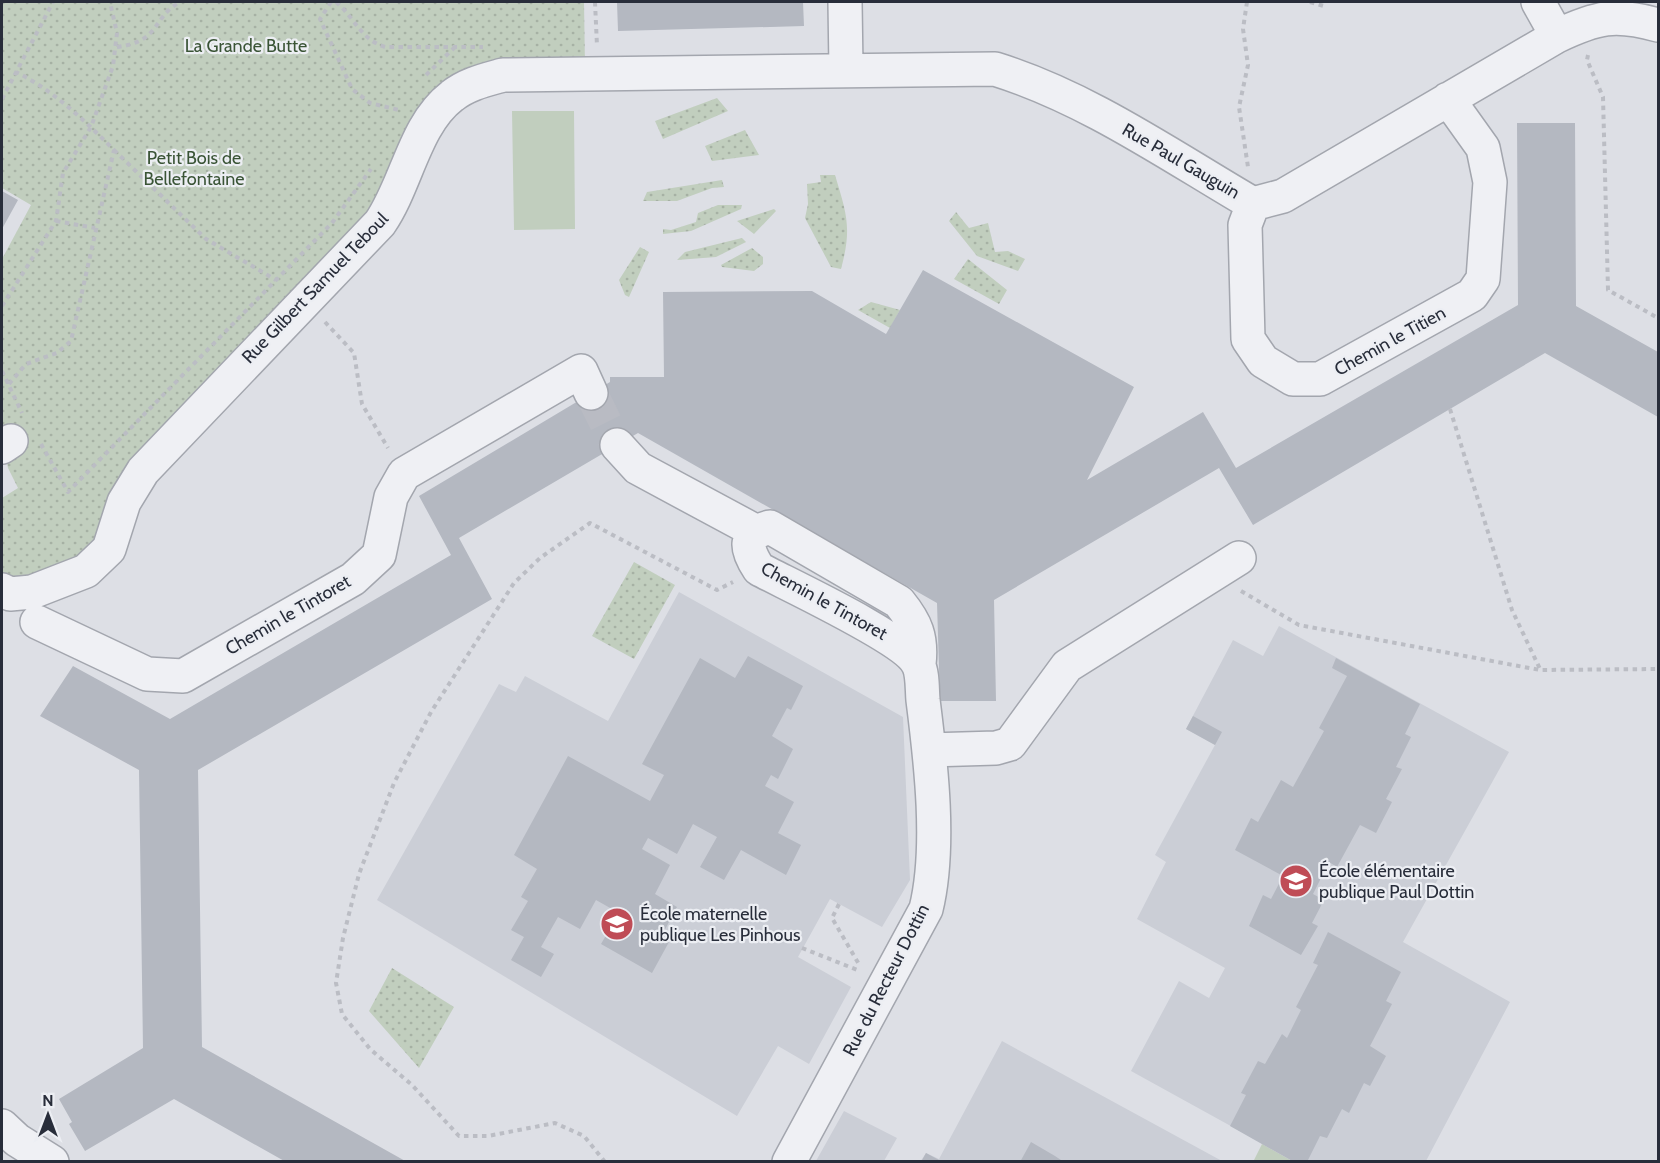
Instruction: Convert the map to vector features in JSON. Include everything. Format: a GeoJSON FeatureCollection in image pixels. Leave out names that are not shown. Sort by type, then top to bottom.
{"type":"FeatureCollection","features":[{"type":"Feature","properties":{"kind":"street"},"geometry":{"type":"LineString","coordinates":[[845,2],[846,69]]}},
{"type":"Feature","properties":{"kind":"street"},"geometry":{"type":"LineString","coordinates":[[1538,2],[1557,36]]}},
{"type":"Feature","properties":{"kind":"street","name":"Rue Paul Gauguin"},"geometry":{"type":"LineString","coordinates":[[846,69],[995,69],[1024,78],[1083,104],[1253,204],[1282,196],[1557,36],[1584,23],[1611,16],[1659,25]]}},
{"type":"Feature","properties":{"kind":"street","name":"Rue Gilbert Samuel Teboul"},"geometry":{"type":"LineString","coordinates":[[2,590],[10,594],[32,592],[86,571],[109,549],[124,502],[143,471],[380,223],[393,205],[423,131],[436,112],[452,96],[473,83],[502,75],[846,69]]}},
{"type":"Feature","properties":{"kind":"street","name":"Chemin le Titien"},"geometry":{"type":"LineString","coordinates":[[1253,204],[1245,225],[1248,339],[1263,361],[1293,379],[1320,379],[1472,295],[1483,279],[1490,182],[1483,148],[1448,99]]}},
{"type":"Feature","properties":{"kind":"street"},"geometry":{"type":"LineString","coordinates":[[404,474],[581,371],[591,393]]}},
{"type":"Feature","properties":{"kind":"street","name":"Chemin le Tintoret"},"geometry":{"type":"LineString","coordinates":[[617,445],[638,468],[755,531]]}},
{"type":"Feature","properties":{"kind":"street","name":"Chemin le Tintoret"},"geometry":{"type":"LineString","coordinates":[[37,622],[147,674],[183,676],[353,579],[379,555],[391,497],[404,474]]}},
{"type":"Feature","properties":{"kind":"street","name":"Chemin le Tintoret"},"geometry":{"type":"LineString","coordinates":[[919,664],[893,640],[759,568],[749,554],[749,540],[755,531],[770,527],[899,602],[912,618],[921,645],[919,664],[929,750]]}},
{"type":"Feature","properties":{"kind":"street"},"geometry":{"type":"LineString","coordinates":[[929,750],[996,748],[1010,744],[1067,666],[1228,565]]}},
{"type":"Feature","properties":{"kind":"street","name":"Rue du Recteur Dottin"},"geometry":{"type":"LineString","coordinates":[[789,1161],[926,909],[932,886],[933,852],[929,750]]}},
{"type":"Feature","properties":{"kind":"street"},"geometry":{"type":"LineString","coordinates":[[2,1126],[17,1140],[52,1161]]}},
{"type":"Feature","properties":{"kind":"path"},"geometry":{"type":"LineString","coordinates":[[2,99],[53,2]]}},
{"type":"Feature","properties":{"kind":"path"},"geometry":{"type":"LineString","coordinates":[[2,306],[56,221],[63,173],[91,127],[113,66],[117,47],[110,2]]}},
{"type":"Feature","properties":{"kind":"path"},"geometry":{"type":"LineString","coordinates":[[117,47],[129,45],[150,36],[171,7],[180,2]]}},
{"type":"Feature","properties":{"kind":"path"},"geometry":{"type":"LineString","coordinates":[[331,2],[320,19],[352,89],[370,103],[399,110]]}},
{"type":"Feature","properties":{"kind":"path"},"geometry":{"type":"LineString","coordinates":[[336,2],[350,14],[370,42],[385,47],[490,46]]}},
{"type":"Feature","properties":{"kind":"path"},"geometry":{"type":"LineString","coordinates":[[1247,2],[1243,29],[1248,65],[1239,107],[1253,204]]}},
{"type":"Feature","properties":{"kind":"path"},"geometry":{"type":"LineString","coordinates":[[1310,2],[1324,6]]}},
{"type":"Feature","properties":{"kind":"path"},"geometry":{"type":"LineString","coordinates":[[585,45],[597,45]]}},
{"type":"Feature","properties":{"kind":"path"},"geometry":{"type":"LineString","coordinates":[[426,76],[455,47]]}},
{"type":"Feature","properties":{"kind":"path"},"geometry":{"type":"LineString","coordinates":[[1588,52],[1587,60],[1604,97],[1608,290],[1659,318]]}},
{"type":"Feature","properties":{"kind":"path"},"geometry":{"type":"LineString","coordinates":[[16,72],[34,81],[91,127],[206,239],[275,279],[304,300],[354,353],[362,404],[404,474]]}},
{"type":"Feature","properties":{"kind":"path"},"geometry":{"type":"LineString","coordinates":[[395,120],[405,102]]}},
{"type":"Feature","properties":{"kind":"path"},"geometry":{"type":"LineString","coordinates":[[9,384],[26,364],[57,353],[71,341],[114,150]]}},
{"type":"Feature","properties":{"kind":"path"},"geometry":{"type":"LineString","coordinates":[[45,447],[68,492],[332,223],[372,166]]}},
{"type":"Feature","properties":{"kind":"path"},"geometry":{"type":"LineString","coordinates":[[56,221],[95,228]]}},
{"type":"Feature","properties":{"kind":"path"},"geometry":{"type":"LineString","coordinates":[[2,371],[23,417],[22,428],[6,444]]}},
{"type":"Feature","properties":{"kind":"path"},"geometry":{"type":"LineString","coordinates":[[1450,409],[1512,610],[1540,670]]}},
{"type":"Feature","properties":{"kind":"path"},"geometry":{"type":"LineString","coordinates":[[605,1161],[584,1136],[555,1123],[488,1136],[459,1136],[411,1085],[370,1049],[342,1014],[336,983],[343,938],[357,885],[394,783],[431,712],[514,583],[540,558],[590,523],[717,590],[759,568]]}},
{"type":"Feature","properties":{"kind":"path"},"geometry":{"type":"LineString","coordinates":[[1228,565],[1231,585],[1299,625],[1540,670],[1659,669]]}},
{"type":"Feature","properties":{"kind":"path"},"geometry":{"type":"LineString","coordinates":[[802,948],[863,972],[832,918],[839,904]]}},
{"type":"Feature","properties":{"kind":"shaded area"},"geometry":{"type":"Polygon","coordinates":[[[679,592],[903,717],[910,880],[882,927],[830,899],[798,957],[851,987],[809,1064],[778,1046],[737,1116],[377,900],[499,684],[516,692],[525,676],[608,721],[679,592]]]}},
{"type":"Feature","properties":{"kind":"shaded area","name":"École élémentaire publique Paul Dottin"},"geometry":{"type":"Polygon","coordinates":[[[1279,626],[1509,752],[1403,942],[1510,1002],[1426,1161],[1294,1161],[1131,1071],[1179,981],[1209,998],[1225,968],[1137,919],[1166,862],[1155,855],[1215,745],[1186,729],[1233,640],[1263,656],[1279,626]]]}},
{"type":"Feature","properties":{"kind":"shaded area"},"geometry":{"type":"Polygon","coordinates":[[[1002,1041],[1222,1161],[920,1162],[926,1153],[939,1159],[1002,1041]]]}},
{"type":"Feature","properties":{"kind":"shaded area"},"geometry":{"type":"Polygon","coordinates":[[[844,1111],[897,1138],[884,1161],[816,1161],[844,1111]]]}},
{"type":"Feature","properties":{"kind":"green space","name":"Petit Bois de Bellefontaine"},"geometry":{"type":"Polygon","coordinates":[[[2,2],[584,2],[585,67],[464,83],[383,205],[101,543],[81,563],[2,584],[2,498],[18,488],[8,468],[2,438],[2,259],[31,205],[2,188],[2,2]]]}},
{"type":"Feature","properties":{"kind":"green space"},"geometry":{"type":"Polygon","coordinates":[[[717,98],[728,111],[663,139],[655,121],[717,98]]]}},
{"type":"Feature","properties":{"kind":"green space"},"geometry":{"type":"Polygon","coordinates":[[[512,111],[574,111],[575,229],[514,230],[512,111]]]}},
{"type":"Feature","properties":{"kind":"green space"},"geometry":{"type":"Polygon","coordinates":[[[745,130],[759,155],[712,161],[705,146],[745,130]]]}},
{"type":"Feature","properties":{"kind":"green space"},"geometry":{"type":"Polygon","coordinates":[[[820,175],[835,175],[845,212],[847,232],[841,269],[831,267],[805,218],[808,204],[807,184],[821,182],[820,175]]]}},
{"type":"Feature","properties":{"kind":"green space"},"geometry":{"type":"Polygon","coordinates":[[[722,180],[724,187],[712,188],[677,201],[643,201],[647,192],[722,180]]]}},
{"type":"Feature","properties":{"kind":"green space"},"geometry":{"type":"Polygon","coordinates":[[[718,205],[742,205],[741,209],[691,231],[663,234],[663,229],[671,230],[696,222],[698,213],[718,205]]]}},
{"type":"Feature","properties":{"kind":"green space"},"geometry":{"type":"Polygon","coordinates":[[[774,209],[776,211],[754,234],[737,221],[774,209]]]}},
{"type":"Feature","properties":{"kind":"green space"},"geometry":{"type":"Polygon","coordinates":[[[956,212],[969,228],[988,223],[995,252],[1008,251],[1025,259],[1018,271],[977,256],[949,221],[956,212]]]}},
{"type":"Feature","properties":{"kind":"green space"},"geometry":{"type":"Polygon","coordinates":[[[742,238],[746,242],[716,257],[677,260],[685,252],[742,238]]]}},
{"type":"Feature","properties":{"kind":"green space"},"geometry":{"type":"Polygon","coordinates":[[[640,247],[649,252],[629,297],[625,295],[619,280],[640,247]]]}},
{"type":"Feature","properties":{"kind":"green space"},"geometry":{"type":"Polygon","coordinates":[[[752,248],[763,257],[763,264],[754,271],[722,267],[721,265],[752,248]]]}},
{"type":"Feature","properties":{"kind":"green space"},"geometry":{"type":"Polygon","coordinates":[[[968,259],[1007,290],[999,304],[954,279],[968,259]]]}},
{"type":"Feature","properties":{"kind":"green space"},"geometry":{"type":"Polygon","coordinates":[[[871,302],[900,310],[890,328],[858,310],[871,302]]]}},
{"type":"Feature","properties":{"kind":"green space"},"geometry":{"type":"Polygon","coordinates":[[[634,562],[675,585],[634,659],[592,636],[634,562]]]}},
{"type":"Feature","properties":{"kind":"green space"},"geometry":{"type":"Polygon","coordinates":[[[392,968],[454,1007],[419,1068],[369,1011],[392,968]]]}},
{"type":"Feature","properties":{"kind":"green space"},"geometry":{"type":"Polygon","coordinates":[[[1262,1144],[1294,1162],[1253,1162],[1262,1144]]]}},
{"type":"Feature","properties":{"kind":"building"},"geometry":{"type":"Polygon","coordinates":[[[617,2],[803,2],[804,26],[618,31],[617,2]]]}},
{"type":"Feature","properties":{"kind":"building"},"geometry":{"type":"Polygon","coordinates":[[[1517,123],[1575,123],[1576,306],[1658,352],[1658,417],[1545,353],[1253,525],[1219,468],[994,600],[996,701],[940,701],[937,603],[638,433],[459,538],[492,599],[198,770],[202,1047],[407,1162],[286,1162],[174,1099],[85,1151],[69,1124],[72,1122],[59,1099],[143,1048],[139,770],[40,716],[73,666],[170,719],[451,555],[419,496],[610,382],[610,377],[664,377],[663,292],[812,291],[886,334],[923,270],[1134,387],[1087,480],[1203,412],[1236,468],[1518,305],[1517,123]]]}},
{"type":"Feature","properties":{"kind":"building"},"geometry":{"type":"Polygon","coordinates":[[[2,191],[18,200],[2,229],[2,191]]]}},
{"type":"Feature","properties":{"kind":"building"},"geometry":{"type":"Polygon","coordinates":[[[748,656],[803,686],[791,710],[787,708],[772,736],[793,749],[778,779],[771,775],[765,786],[794,802],[778,833],[801,845],[786,875],[741,850],[724,880],[700,867],[717,837],[693,824],[677,854],[648,838],[642,849],[670,865],[655,894],[677,907],[661,937],[669,942],[652,973],[601,944],[619,913],[596,900],[580,929],[558,917],[541,947],[554,954],[541,977],[511,960],[524,937],[511,930],[528,901],[521,897],[537,869],[514,855],[568,756],[650,801],[664,775],[642,764],[700,658],[735,678],[748,656]]]}},
{"type":"Feature","properties":{"kind":"building"},"geometry":{"type":"Polygon","coordinates":[[[1336,658],[1420,704],[1405,734],[1411,737],[1396,767],[1402,769],[1386,799],[1392,802],[1376,833],[1360,825],[1337,867],[1329,862],[1313,894],[1324,900],[1312,923],[1318,926],[1301,955],[1249,926],[1263,895],[1271,899],[1283,876],[1235,850],[1251,818],[1258,822],[1281,780],[1293,787],[1324,731],[1319,728],[1347,676],[1332,668],[1336,658]]]}},
{"type":"Feature","properties":{"kind":"building"},"geometry":{"type":"Polygon","coordinates":[[[1193,716],[1222,732],[1215,745],[1186,729],[1193,716]]]}},
{"type":"Feature","properties":{"kind":"building"},"geometry":{"type":"Polygon","coordinates":[[[1328,932],[1401,972],[1386,1001],[1392,1004],[1370,1046],[1386,1056],[1370,1086],[1364,1083],[1349,1113],[1342,1109],[1327,1138],[1320,1136],[1307,1162],[1294,1162],[1230,1126],[1246,1095],[1241,1093],[1258,1061],[1265,1064],[1282,1034],[1287,1038],[1301,1010],[1296,1007],[1318,965],[1313,963],[1328,932]]]}},
{"type":"Feature","properties":{"kind":"building"},"geometry":{"type":"Polygon","coordinates":[[[1031,1142],[1055,1156],[1064,1162],[1020,1162],[1031,1142]]]}},
{"type":"Feature","properties":{"kind":"building"},"geometry":{"type":"Polygon","coordinates":[[[926,1153],[939,1160],[938,1162],[921,1162],[926,1153]]]}},
{"type":"Feature","properties":{"kind":"tunnel"},"geometry":{"type":"LineString","coordinates":[[591,393],[617,445]]}},
{"type":"Feature","properties":{"kind":"place","name":"École élémentaire publique Paul Dottin"},"geometry":{"type":"Point","coordinates":[1296,881]}},
{"type":"Feature","properties":{"kind":"place","name":"École maternelle publique Les Pinhous"},"geometry":{"type":"Point","coordinates":[617,924]}},
{"type":"Feature","properties":{"kind":"park label","name":"La Grande Butte"},"geometry":{"type":"Point","coordinates":[246,46]}}]}
